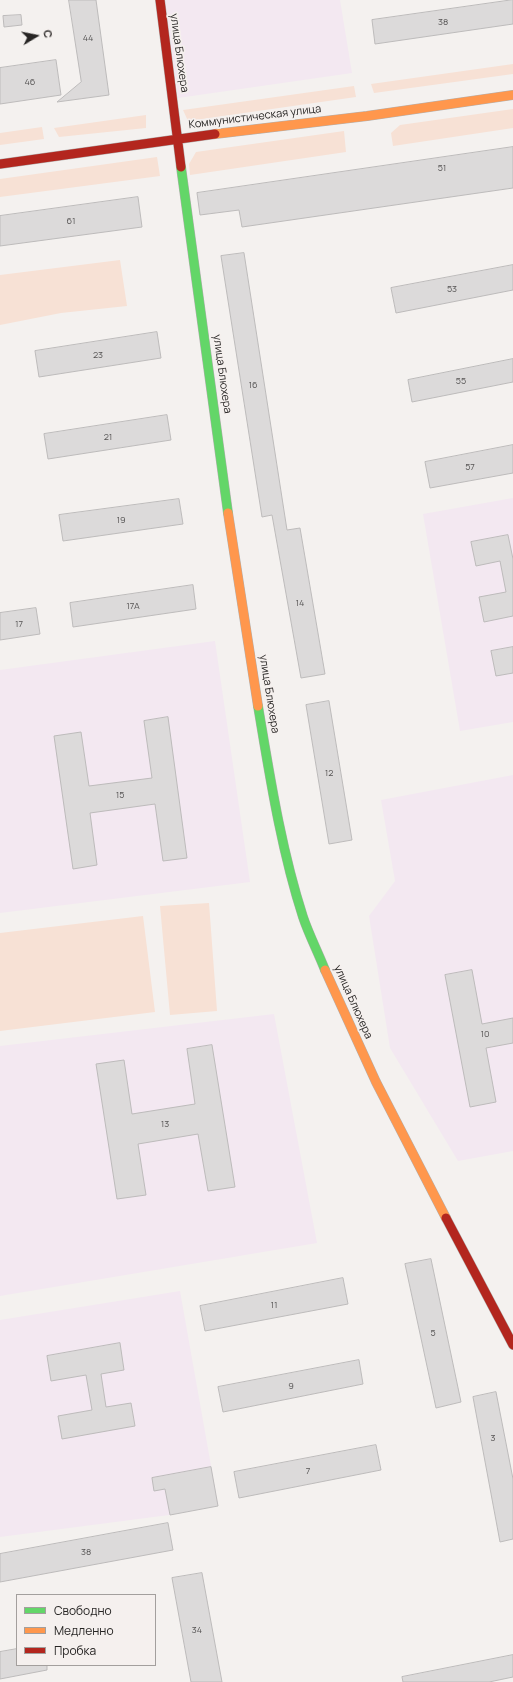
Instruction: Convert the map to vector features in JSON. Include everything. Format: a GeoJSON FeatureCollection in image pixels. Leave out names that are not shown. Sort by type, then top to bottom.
{"type":"FeatureCollection","features":[{"type":"Feature","properties":{"kind":"street","name":"улица Блюхера"},"geometry":{"type":"LineString","coordinates":[[160,0],[178,138],[182,183],[234,559],[271,781],[288,865],[303,918],[372,1075],[454,1235],[513,1345]]}},
{"type":"Feature","properties":{"kind":"street","name":"Коммунистическая улица"},"geometry":{"type":"LineString","coordinates":[[0,164],[178,138],[367,116],[513,95]]}},
{"type":"Feature","properties":{"kind":"shaded area"},"geometry":{"type":"Polygon","coordinates":[[[165,0],[340,0],[352,73],[178,98],[165,0]]]}},
{"type":"Feature","properties":{"kind":"shaded area"},"geometry":{"type":"Polygon","coordinates":[[[513,64],[513,74],[374,93],[371,84],[513,64]]]}},
{"type":"Feature","properties":{"kind":"shaded area"},"geometry":{"type":"Polygon","coordinates":[[[354,86],[356,97],[188,121],[183,110],[354,86]]]}},
{"type":"Feature","properties":{"kind":"shaded area"},"geometry":{"type":"Polygon","coordinates":[[[513,109],[513,128],[393,146],[391,133],[400,125],[513,109]]]}},
{"type":"Feature","properties":{"kind":"shaded area"},"geometry":{"type":"Polygon","coordinates":[[[146,115],[146,128],[59,137],[54,128],[146,115]]]}},
{"type":"Feature","properties":{"kind":"shaded area"},"geometry":{"type":"Polygon","coordinates":[[[42,127],[44,139],[0,145],[0,133],[42,127]]]}},
{"type":"Feature","properties":{"kind":"shaded area"},"geometry":{"type":"Polygon","coordinates":[[[344,131],[346,152],[190,175],[189,164],[196,152],[344,131]]]}},
{"type":"Feature","properties":{"kind":"shaded area"},"geometry":{"type":"Polygon","coordinates":[[[157,157],[160,176],[0,197],[0,179],[157,157]]]}},
{"type":"Feature","properties":{"kind":"shaded area"},"geometry":{"type":"Polygon","coordinates":[[[120,260],[127,306],[61,313],[0,325],[0,275],[120,260]]]}},
{"type":"Feature","properties":{"kind":"shaded area"},"geometry":{"type":"Polygon","coordinates":[[[513,498],[513,722],[460,731],[423,514],[513,498]]]}},
{"type":"Feature","properties":{"kind":"shaded area"},"geometry":{"type":"Polygon","coordinates":[[[215,641],[250,882],[0,913],[0,670],[215,641]]]}},
{"type":"Feature","properties":{"kind":"shaded area"},"geometry":{"type":"Polygon","coordinates":[[[513,775],[513,1151],[458,1161],[390,1048],[369,916],[395,881],[381,800],[513,775]]]}},
{"type":"Feature","properties":{"kind":"shaded area"},"geometry":{"type":"Polygon","coordinates":[[[209,903],[217,1011],[170,1015],[160,906],[209,903]]]}},
{"type":"Feature","properties":{"kind":"shaded area"},"geometry":{"type":"Polygon","coordinates":[[[143,916],[155,1012],[0,1031],[0,933],[143,916]]]}},
{"type":"Feature","properties":{"kind":"shaded area"},"geometry":{"type":"Polygon","coordinates":[[[274,1014],[317,1243],[0,1296],[0,1046],[274,1014]]]}},
{"type":"Feature","properties":{"kind":"shaded area"},"geometry":{"type":"Polygon","coordinates":[[[180,1291],[218,1505],[169,1515],[0,1537],[0,1320],[180,1291]]]}},
{"type":"Feature","properties":{"kind":"building"},"geometry":{"type":"Polygon","coordinates":[[[69,0],[96,0],[109,95],[57,102],[81,82],[69,0]]]}},
{"type":"Feature","properties":{"kind":"building"},"geometry":{"type":"Polygon","coordinates":[[[513,0],[513,24],[375,44],[372,20],[513,0]]]}},
{"type":"Feature","properties":{"kind":"building"},"geometry":{"type":"Polygon","coordinates":[[[21,15],[22,25],[4,27],[3,16],[21,15]]]}},
{"type":"Feature","properties":{"kind":"building"},"geometry":{"type":"Polygon","coordinates":[[[56,60],[61,95],[0,104],[0,68],[56,60]]]}},
{"type":"Feature","properties":{"kind":"building"},"geometry":{"type":"Polygon","coordinates":[[[513,147],[513,188],[242,227],[239,210],[200,215],[197,193],[513,147]]]}},
{"type":"Feature","properties":{"kind":"building"},"geometry":{"type":"Polygon","coordinates":[[[138,197],[142,227],[0,246],[0,216],[138,197]]]}},
{"type":"Feature","properties":{"kind":"building"},"geometry":{"type":"Polygon","coordinates":[[[244,253],[287,530],[300,528],[325,674],[301,678],[272,515],[262,517],[221,256],[244,253]]]}},
{"type":"Feature","properties":{"kind":"building"},"geometry":{"type":"Polygon","coordinates":[[[513,265],[513,290],[396,313],[391,288],[513,265]]]}},
{"type":"Feature","properties":{"kind":"building"},"geometry":{"type":"Polygon","coordinates":[[[157,332],[161,358],[39,377],[35,351],[157,332]]]}},
{"type":"Feature","properties":{"kind":"building"},"geometry":{"type":"Polygon","coordinates":[[[513,359],[513,382],[412,402],[408,380],[513,359]]]}},
{"type":"Feature","properties":{"kind":"building"},"geometry":{"type":"Polygon","coordinates":[[[167,415],[171,440],[48,459],[44,434],[167,415]]]}},
{"type":"Feature","properties":{"kind":"building"},"geometry":{"type":"Polygon","coordinates":[[[513,445],[513,473],[430,488],[425,462],[513,445]]]}},
{"type":"Feature","properties":{"kind":"building"},"geometry":{"type":"Polygon","coordinates":[[[179,499],[183,524],[63,541],[59,515],[179,499]]]}},
{"type":"Feature","properties":{"kind":"building"},"geometry":{"type":"Polygon","coordinates":[[[508,535],[513,559],[513,616],[484,622],[479,597],[506,592],[500,561],[476,566],[471,542],[508,535]]]}},
{"type":"Feature","properties":{"kind":"building"},"geometry":{"type":"Polygon","coordinates":[[[193,585],[196,609],[73,627],[70,603],[193,585]]]}},
{"type":"Feature","properties":{"kind":"building"},"geometry":{"type":"Polygon","coordinates":[[[36,608],[40,634],[0,640],[0,613],[36,608]]]}},
{"type":"Feature","properties":{"kind":"building"},"geometry":{"type":"Polygon","coordinates":[[[513,647],[513,673],[496,676],[491,651],[513,647]]]}},
{"type":"Feature","properties":{"kind":"building"},"geometry":{"type":"Polygon","coordinates":[[[329,701],[352,840],[329,844],[306,705],[329,701]]]}},
{"type":"Feature","properties":{"kind":"building"},"geometry":{"type":"Polygon","coordinates":[[[168,717],[187,858],[163,861],[155,804],[90,813],[97,865],[73,869],[54,736],[81,732],[89,786],[152,778],[144,721],[168,717]]]}},
{"type":"Feature","properties":{"kind":"building"},"geometry":{"type":"Polygon","coordinates":[[[472,970],[482,1024],[513,1018],[513,1043],[486,1048],[496,1102],[470,1107],[445,975],[472,970]]]}},
{"type":"Feature","properties":{"kind":"building"},"geometry":{"type":"Polygon","coordinates":[[[212,1045],[235,1187],[208,1191],[198,1134],[138,1144],[146,1195],[117,1199],[96,1064],[124,1060],[132,1114],[195,1104],[187,1049],[212,1045]]]}},
{"type":"Feature","properties":{"kind":"building"},"geometry":{"type":"Polygon","coordinates":[[[431,1259],[461,1402],[436,1408],[405,1264],[431,1259]]]}},
{"type":"Feature","properties":{"kind":"building"},"geometry":{"type":"Polygon","coordinates":[[[343,1278],[348,1304],[205,1331],[200,1306],[343,1278]]]}},
{"type":"Feature","properties":{"kind":"building"},"geometry":{"type":"Polygon","coordinates":[[[120,1343],[124,1370],[101,1374],[106,1407],[131,1403],[135,1426],[62,1439],[58,1416],[92,1410],[86,1375],[51,1381],[47,1356],[120,1343]]]}},
{"type":"Feature","properties":{"kind":"building"},"geometry":{"type":"Polygon","coordinates":[[[359,1360],[363,1384],[223,1412],[218,1387],[359,1360]]]}},
{"type":"Feature","properties":{"kind":"building"},"geometry":{"type":"Polygon","coordinates":[[[496,1392],[513,1479],[513,1539],[500,1542],[473,1397],[496,1392]]]}},
{"type":"Feature","properties":{"kind":"building"},"geometry":{"type":"Polygon","coordinates":[[[376,1445],[381,1470],[239,1498],[234,1472],[376,1445]]]}},
{"type":"Feature","properties":{"kind":"building"},"geometry":{"type":"Polygon","coordinates":[[[211,1467],[218,1506],[170,1515],[165,1489],[154,1491],[152,1478],[211,1467]]]}},
{"type":"Feature","properties":{"kind":"building"},"geometry":{"type":"Polygon","coordinates":[[[168,1523],[173,1550],[0,1582],[0,1554],[168,1523]]]}},
{"type":"Feature","properties":{"kind":"building"},"geometry":{"type":"Polygon","coordinates":[[[202,1573],[222,1682],[191,1682],[172,1578],[202,1573]]]}},
{"type":"Feature","properties":{"kind":"building"},"geometry":{"type":"Polygon","coordinates":[[[16,1649],[16,1666],[47,1666],[47,1670],[0,1679],[0,1652],[16,1649]]]}},
{"type":"Feature","properties":{"kind":"building"},"geometry":{"type":"Polygon","coordinates":[[[513,1655],[513,1677],[489,1682],[403,1682],[402,1677],[513,1655]]]}},
{"type":"Feature","properties":{"kind":"traffic: fast"},"geometry":{"type":"LineString","coordinates":[[181,167],[228,513]]}},
{"type":"Feature","properties":{"kind":"traffic: fast"},"geometry":{"type":"LineString","coordinates":[[258,706],[288,865],[303,917],[325,970]]}},
{"type":"Feature","properties":{"kind":"traffic: slow"},"geometry":{"type":"LineString","coordinates":[[215,134],[367,116],[513,95]]}},
{"type":"Feature","properties":{"kind":"traffic: slow"},"geometry":{"type":"LineString","coordinates":[[228,513],[258,706]]}},
{"type":"Feature","properties":{"kind":"traffic: slow"},"geometry":{"type":"LineString","coordinates":[[325,970],[376,1082],[446,1218]]}},
{"type":"Feature","properties":{"kind":"traffic: jam"},"geometry":{"type":"LineString","coordinates":[[160,0],[181,167]]}},
{"type":"Feature","properties":{"kind":"traffic: jam"},"geometry":{"type":"LineString","coordinates":[[0,164],[215,134]]}},
{"type":"Feature","properties":{"kind":"traffic: jam"},"geometry":{"type":"LineString","coordinates":[[446,1218],[513,1345]]}}]}
